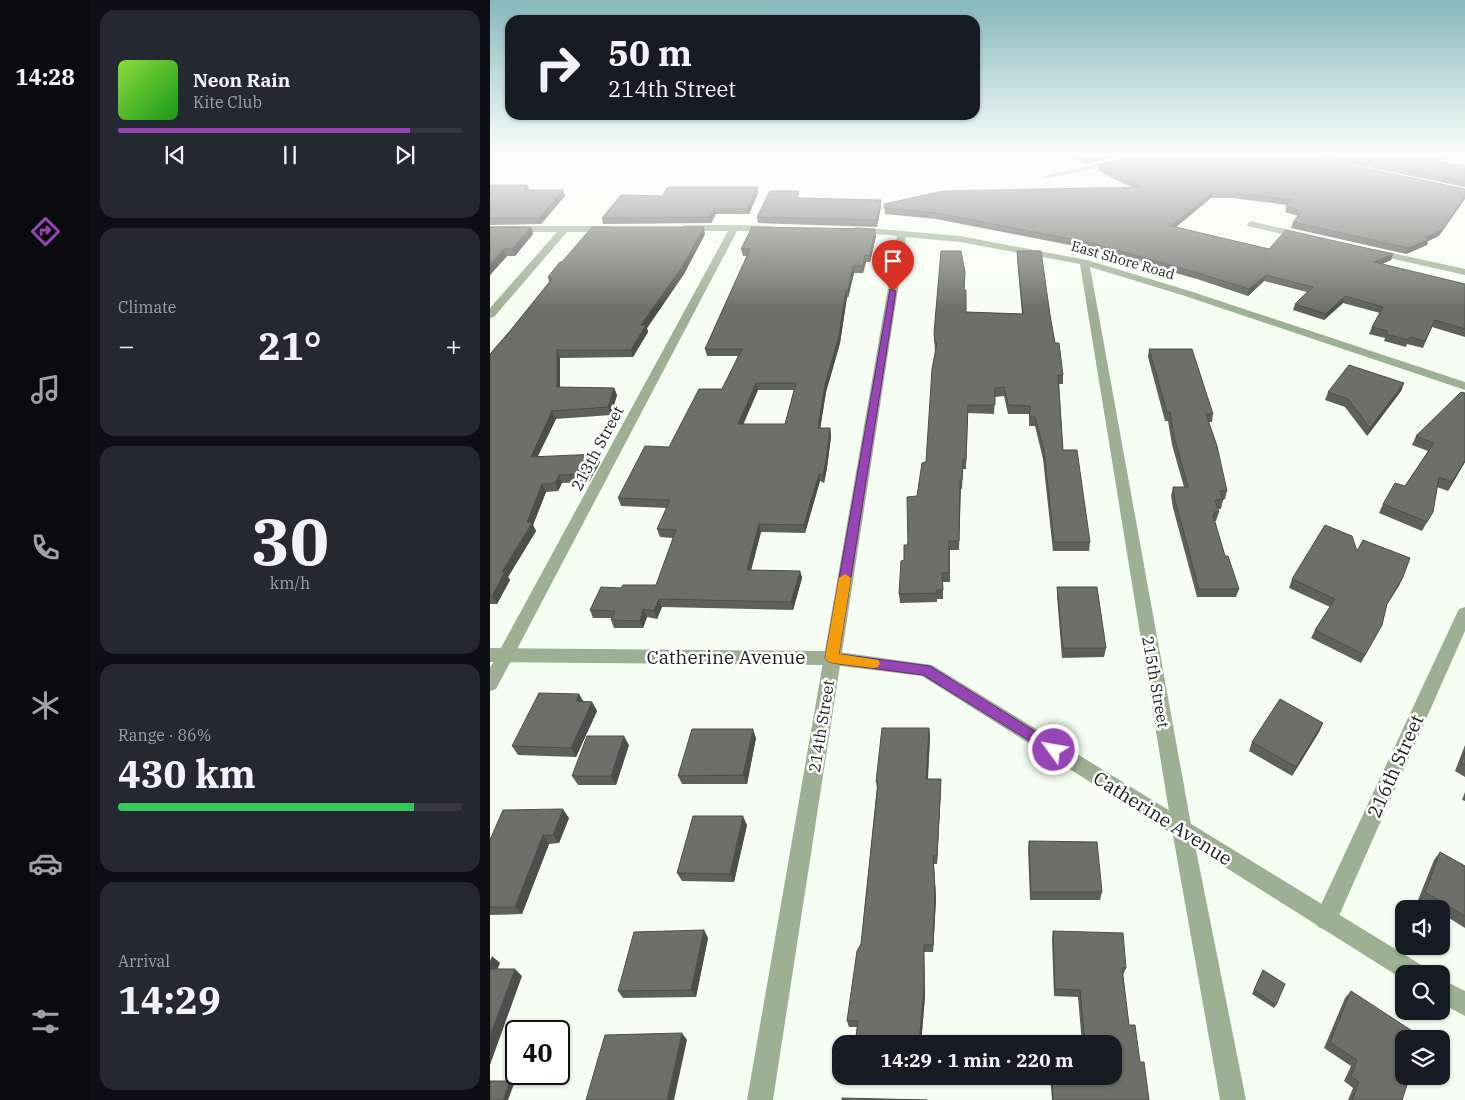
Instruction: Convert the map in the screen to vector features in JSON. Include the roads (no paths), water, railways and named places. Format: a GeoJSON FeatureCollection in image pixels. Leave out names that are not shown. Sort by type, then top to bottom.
{"type":"FeatureCollection","features":[{"type":"Feature","properties":{"kind":"street"},"geometry":{"type":"LineString","coordinates":[[1251,224],[1309,237]]}},
{"type":"Feature","properties":{"kind":"street"},"geometry":{"type":"LineString","coordinates":[[678,228],[781,228]]}},
{"type":"Feature","properties":{"kind":"street","name":"213th Street"},"geometry":{"type":"LineString","coordinates":[[490,684],[497,656],[734,228]]}},
{"type":"Feature","properties":{"kind":"street"},"geometry":{"type":"LineString","coordinates":[[490,229],[621,229]]}},
{"type":"Feature","properties":{"kind":"street"},"geometry":{"type":"LineString","coordinates":[[490,315],[564,229]]}},
{"type":"Feature","properties":{"kind":"street","name":"East Shore Road"},"geometry":{"type":"LineString","coordinates":[[846,230],[902,233],[1008,247],[1084,262],[1186,293],[1465,386]]}},
{"type":"Feature","properties":{"kind":"street","name":"214th Street"},"geometry":{"type":"LineString","coordinates":[[760,1100],[902,233]]}},
{"type":"Feature","properties":{"kind":"street"},"geometry":{"type":"LineString","coordinates":[[1368,250],[1465,272]]}},
{"type":"Feature","properties":{"kind":"street","name":"215th Street"},"geometry":{"type":"LineString","coordinates":[[1084,262],[1182,830],[1233,1100]]}},
{"type":"Feature","properties":{"kind":"street","name":"216th Street"},"geometry":{"type":"LineString","coordinates":[[1326,919],[1465,613]]}},
{"type":"Feature","properties":{"kind":"street","name":"Catherine Avenue"},"geometry":{"type":"LineString","coordinates":[[497,656],[832,658],[926,670],[1400,965]]}},
{"type":"Feature","properties":{"kind":"street"},"geometry":{"type":"LineString","coordinates":[[1450,995],[1465,1004]]}}]}
